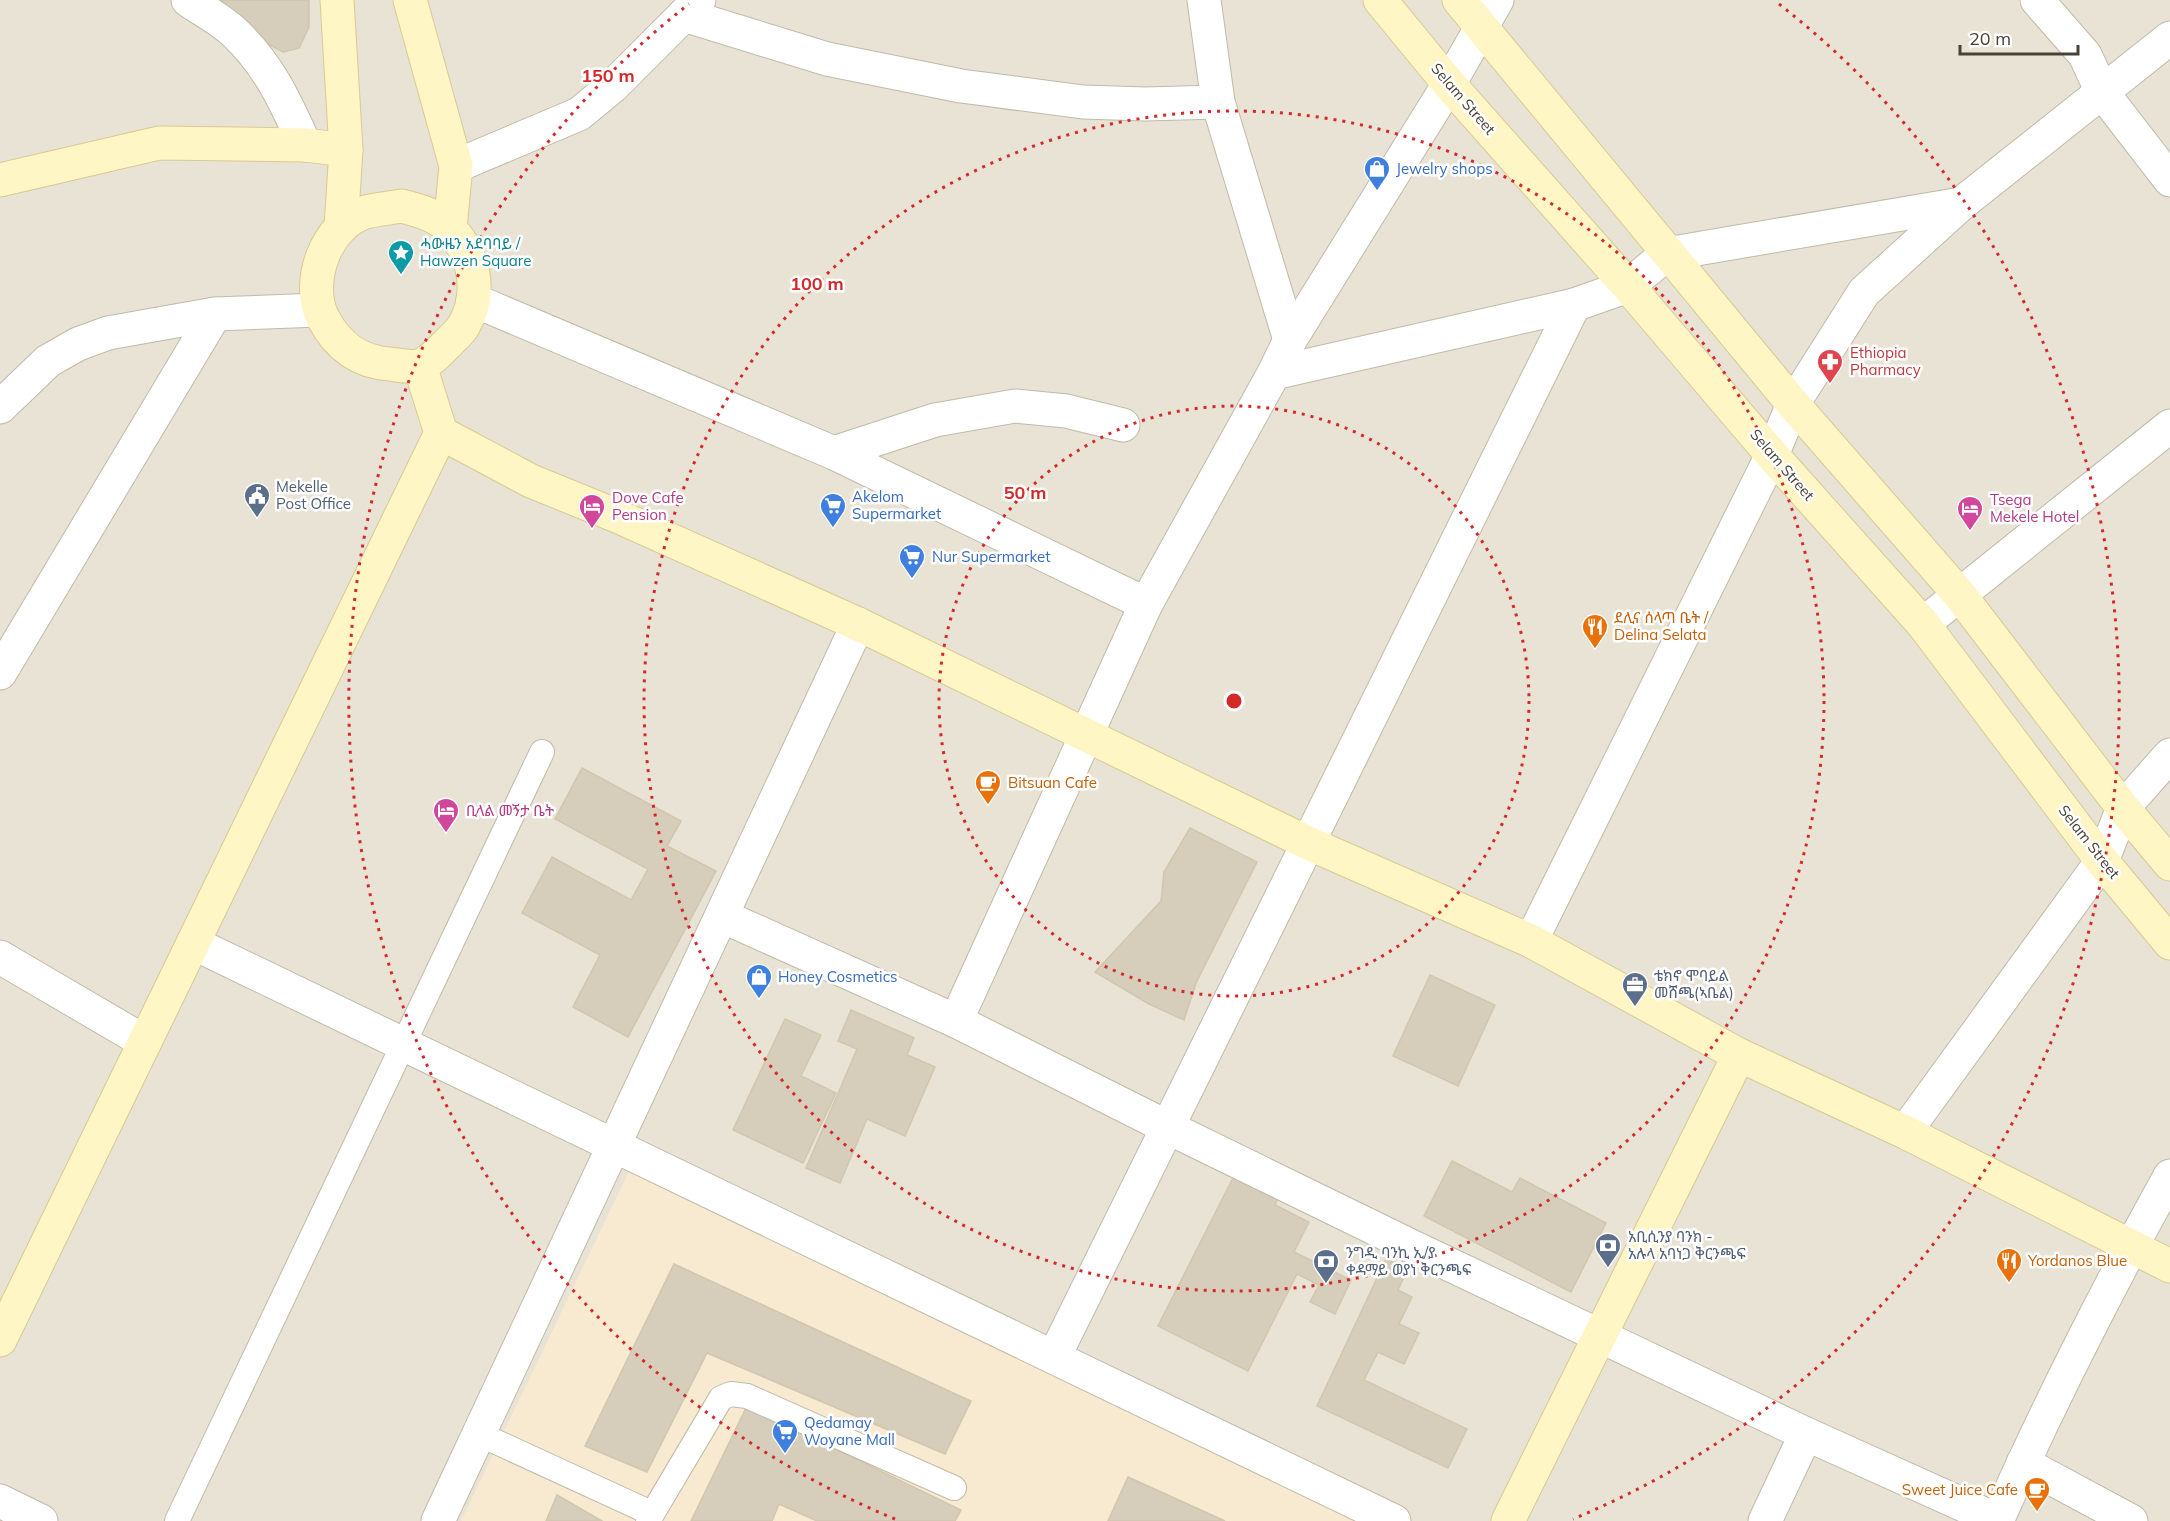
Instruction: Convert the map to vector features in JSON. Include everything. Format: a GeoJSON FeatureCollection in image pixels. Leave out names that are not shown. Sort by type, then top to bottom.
{"type":"FeatureCollection","features":[{"type":"Feature","properties":{"kind":"street"},"geometry":{"type":"LineString","coordinates":[[188,0],[232,30],[260,60],[279,88],[305,144]]}},
{"type":"Feature","properties":{"kind":"street"},"geometry":{"type":"LineString","coordinates":[[337,0],[346,150],[341,227]]}},
{"type":"Feature","properties":{"kind":"street"},"geometry":{"type":"LineString","coordinates":[[410,0],[456,166],[450,228]]}},
{"type":"Feature","properties":{"kind":"street"},"geometry":{"type":"LineString","coordinates":[[1204,0],[1218,102],[1290,340]]}},
{"type":"Feature","properties":{"kind":"street","name":"Selam Street"},"geometry":{"type":"LineString","coordinates":[[1380,0],[1449,84],[1628,286],[1772,455],[1923,624],[2102,861],[2170,943]]}},
{"type":"Feature","properties":{"kind":"street"},"geometry":{"type":"LineString","coordinates":[[1459,0],[1489,13],[1667,254],[1793,404],[1959,594],[2123,808],[2170,864]]}},
{"type":"Feature","properties":{"kind":"street"},"geometry":{"type":"LineString","coordinates":[[2037,0],[2085,55],[2102,92],[2170,180]]}},
{"type":"Feature","properties":{"kind":"street"},"geometry":{"type":"LineString","coordinates":[[456,166],[579,114],[613,86],[691,7],[827,59],[961,86],[1083,102],[1145,104],[1218,102]]}},
{"type":"Feature","properties":{"kind":"street"},"geometry":{"type":"LineString","coordinates":[[956,1021],[1146,604],[1290,340],[1449,84],[1489,13]]}},
{"type":"Feature","properties":{"kind":"street"},"geometry":{"type":"LineString","coordinates":[[1531,941],[1772,455],[1793,404],[1864,292],[1961,204],[2170,38]]}},
{"type":"Feature","properties":{"kind":"street"},"geometry":{"type":"LineString","coordinates":[[0,180],[159,143],[305,144],[346,150]]}},
{"type":"Feature","properties":{"kind":"street"},"geometry":{"type":"LineString","coordinates":[[1274,373],[1574,305],[1628,286],[1667,254],[1961,204]]}},
{"type":"Feature","properties":{"kind":"street"},"geometry":{"type":"LineString","coordinates":[[402,206],[428,213],[450,228],[466,250],[474,272],[473,300],[464,326],[441,351],[420,366],[376,363],[351,352],[332,334],[319,310],[316,272],[326,246],[341,227],[364,212],[402,206]]}},
{"type":"Feature","properties":{"kind":"street"},"geometry":{"type":"LineString","coordinates":[[473,300],[834,453],[1146,604]]}},
{"type":"Feature","properties":{"kind":"street"},"geometry":{"type":"LineString","coordinates":[[1054,1358],[1574,305]]}},
{"type":"Feature","properties":{"kind":"street"},"geometry":{"type":"LineString","coordinates":[[0,407],[48,361],[78,344],[108,333],[215,314],[319,310]]}},
{"type":"Feature","properties":{"kind":"street"},"geometry":{"type":"LineString","coordinates":[[0,673],[215,314]]}},
{"type":"Feature","properties":{"kind":"street"},"geometry":{"type":"LineString","coordinates":[[0,1340],[441,433],[420,366]]}},
{"type":"Feature","properties":{"kind":"street"},"geometry":{"type":"LineString","coordinates":[[834,453],[935,420],[1015,406],[1066,411],[1123,425]]}},
{"type":"Feature","properties":{"kind":"street"},"geometry":{"type":"LineString","coordinates":[[1923,624],[2170,426]]}},
{"type":"Feature","properties":{"kind":"street"},"geometry":{"type":"LineString","coordinates":[[441,433],[531,481],[617,516],[858,624],[1308,843],[1531,941],[1739,1055],[1905,1132],[2170,1266]]}},
{"type":"Feature","properties":{"kind":"street"},"geometry":{"type":"LineString","coordinates":[[438,1521],[858,624]]}},
{"type":"Feature","properties":{"kind":"street"},"geometry":{"type":"LineString","coordinates":[[1905,1132],[2102,861],[2123,808],[2170,755]]}},
{"type":"Feature","properties":{"kind":"street"},"geometry":{"type":"LineString","coordinates":[[722,916],[956,1021],[1167,1127],[1806,1434],[1997,1520],[2131,1246],[2170,1176]]}},
{"type":"Feature","properties":{"kind":"street"},"geometry":{"type":"LineString","coordinates":[[194,943],[1394,1521]]}},
{"type":"Feature","properties":{"kind":"street"},"geometry":{"type":"LineString","coordinates":[[0,957],[145,1042]]}},
{"type":"Feature","properties":{"kind":"street"},"geometry":{"type":"LineString","coordinates":[[1508,1521],[1739,1055]]}},
{"type":"Feature","properties":{"kind":"street"},"geometry":{"type":"LineString","coordinates":[[1765,1521],[1806,1434]]}},
{"type":"Feature","properties":{"kind":"street"},"geometry":{"type":"LineString","coordinates":[[2023,1463],[2131,1521]]}},
{"type":"Feature","properties":{"kind":"street"},"geometry":{"type":"LineString","coordinates":[[0,1502],[41,1521]]}},
{"type":"Feature","properties":{"kind":"lane"},"geometry":{"type":"LineString","coordinates":[[177,1521],[542,752]]}},
{"type":"Feature","properties":{"kind":"lane"},"geometry":{"type":"LineString","coordinates":[[479,1434],[649,1517],[721,1398],[731,1394],[747,1396],[954,1488]]}},
{"type":"Feature","properties":{"kind":"shaded area"},"geometry":{"type":"Polygon","coordinates":[[[0,0],[2170,0],[2170,1521],[0,1521],[0,0]]]}},
{"type":"Feature","properties":{"kind":"shaded area"},"geometry":{"type":"Polygon","coordinates":[[[632,1165],[1365,1521],[461,1521],[632,1165]]]}},
{"type":"Feature","properties":{"kind":"building"},"geometry":{"type":"Polygon","coordinates":[[[221,0],[309,0],[309,27],[299,48],[283,52],[246,32],[221,0]]]}},
{"type":"Feature","properties":{"kind":"building"},"geometry":{"type":"Polygon","coordinates":[[[582,768],[681,821],[667,846],[716,871],[628,1037],[573,1007],[600,955],[522,913],[552,857],[631,900],[648,869],[555,819],[582,768]]]}},
{"type":"Feature","properties":{"kind":"building"},"geometry":{"type":"Polygon","coordinates":[[[1190,828],[1257,862],[1196,983],[1184,1020],[1149,1004],[1095,972],[1161,901],[1164,872],[1190,828]]]}},
{"type":"Feature","properties":{"kind":"building"},"geometry":{"type":"Polygon","coordinates":[[[1430,975],[1495,1005],[1458,1086],[1393,1056],[1430,975]]]}},
{"type":"Feature","properties":{"kind":"building"},"geometry":{"type":"Polygon","coordinates":[[[851,1010],[914,1038],[907,1055],[935,1067],[905,1136],[867,1119],[840,1183],[806,1168],[857,1049],[838,1041],[851,1010]]]}},
{"type":"Feature","properties":{"kind":"building"},"geometry":{"type":"Polygon","coordinates":[[[785,1019],[821,1035],[801,1076],[836,1093],[803,1163],[733,1130],[785,1019]]]}},
{"type":"Feature","properties":{"kind":"building"},"geometry":{"type":"Polygon","coordinates":[[[1452,1161],[1512,1192],[1520,1178],[1606,1223],[1571,1292],[1424,1216],[1452,1161]]]}},
{"type":"Feature","properties":{"kind":"building"},"geometry":{"type":"Polygon","coordinates":[[[1240,1164],[1284,1186],[1275,1205],[1309,1222],[1294,1252],[1351,1280],[1335,1314],[1310,1302],[1319,1285],[1297,1274],[1248,1371],[1158,1326],[1240,1164]]]}},
{"type":"Feature","properties":{"kind":"building"},"geometry":{"type":"Polygon","coordinates":[[[1386,1259],[1408,1269],[1398,1290],[1412,1297],[1399,1324],[1419,1333],[1404,1364],[1378,1352],[1364,1380],[1467,1429],[1448,1468],[1317,1406],[1386,1259]]]}},
{"type":"Feature","properties":{"kind":"building"},"geometry":{"type":"Polygon","coordinates":[[[674,1264],[971,1401],[945,1454],[707,1353],[647,1472],[585,1446],[674,1264]]]}},
{"type":"Feature","properties":{"kind":"building","name":"Qedamay Woyane Mall"},"geometry":{"type":"Polygon","coordinates":[[[747,1406],[961,1510],[955,1521],[817,1521],[779,1504],[772,1521],[691,1521],[747,1406]]]}},
{"type":"Feature","properties":{"kind":"building"},"geometry":{"type":"Polygon","coordinates":[[[1128,1477],[1225,1521],[1108,1521],[1128,1477]]]}},
{"type":"Feature","properties":{"kind":"building"},"geometry":{"type":"Polygon","coordinates":[[[557,1495],[602,1521],[546,1521],[557,1495]]]}},
{"type":"Feature","properties":{"kind":"place","name":"Jewelry shops"},"geometry":{"type":"Point","coordinates":[1377,192]}},
{"type":"Feature","properties":{"kind":"place","name":"ሓውዜን አደባባይ / Hawzen Square"},"geometry":{"type":"Point","coordinates":[401,276]}},
{"type":"Feature","properties":{"kind":"place","name":"Ethiopia Pharmacy"},"geometry":{"type":"Point","coordinates":[1830,385]}},
{"type":"Feature","properties":{"kind":"place","name":"Mekelle Post Office"},"geometry":{"type":"Point","coordinates":[257,519]}},
{"type":"Feature","properties":{"kind":"place","name":"Akelom Supermarket"},"geometry":{"type":"Point","coordinates":[833,529]}},
{"type":"Feature","properties":{"kind":"place","name":"Dove Cafe Pension"},"geometry":{"type":"Point","coordinates":[592,530]}},
{"type":"Feature","properties":{"kind":"place","name":"Tsega Mekele Hotel"},"geometry":{"type":"Point","coordinates":[1970,532]}},
{"type":"Feature","properties":{"kind":"place","name":"Nur Supermarket"},"geometry":{"type":"Point","coordinates":[912,580]}},
{"type":"Feature","properties":{"kind":"place","name":"ደሊና ሰላጣ ቤት / Delina Selata"},"geometry":{"type":"Point","coordinates":[1595,650]}},
{"type":"Feature","properties":{"kind":"place","name":"Bitsuan Cafe"},"geometry":{"type":"Point","coordinates":[988,806]}},
{"type":"Feature","properties":{"kind":"place","name":"ቢላል መኝታ ቤት"},"geometry":{"type":"Point","coordinates":[446,834]}},
{"type":"Feature","properties":{"kind":"place","name":"Honey Cosmetics"},"geometry":{"type":"Point","coordinates":[759,1000]}},
{"type":"Feature","properties":{"kind":"place","name":"ቴክኖ ሞባይል መሸጫ(ኣቤል)"},"geometry":{"type":"Point","coordinates":[1635,1008]}},
{"type":"Feature","properties":{"kind":"place","name":"አቢሲንያ ባንክ - አሉላ አባነጋ ቅርንጫፍ"},"geometry":{"type":"Point","coordinates":[1608,1269]}},
{"type":"Feature","properties":{"kind":"place","name":"Yordanos Blue"},"geometry":{"type":"Point","coordinates":[2009,1284]}},
{"type":"Feature","properties":{"kind":"place","name":"ንግዲ ባንኪ ኢ/ያ ቀዳማይ ወያነ ቅርንጫፍ"},"geometry":{"type":"Point","coordinates":[1326,1285]}},
{"type":"Feature","properties":{"kind":"place","name":"Qedamay Woyane Mall"},"geometry":{"type":"Point","coordinates":[785,1455]}},
{"type":"Feature","properties":{"kind":"place","name":"Sweet Juice Cafe"},"geometry":{"type":"Point","coordinates":[2037,1513]}}]}
